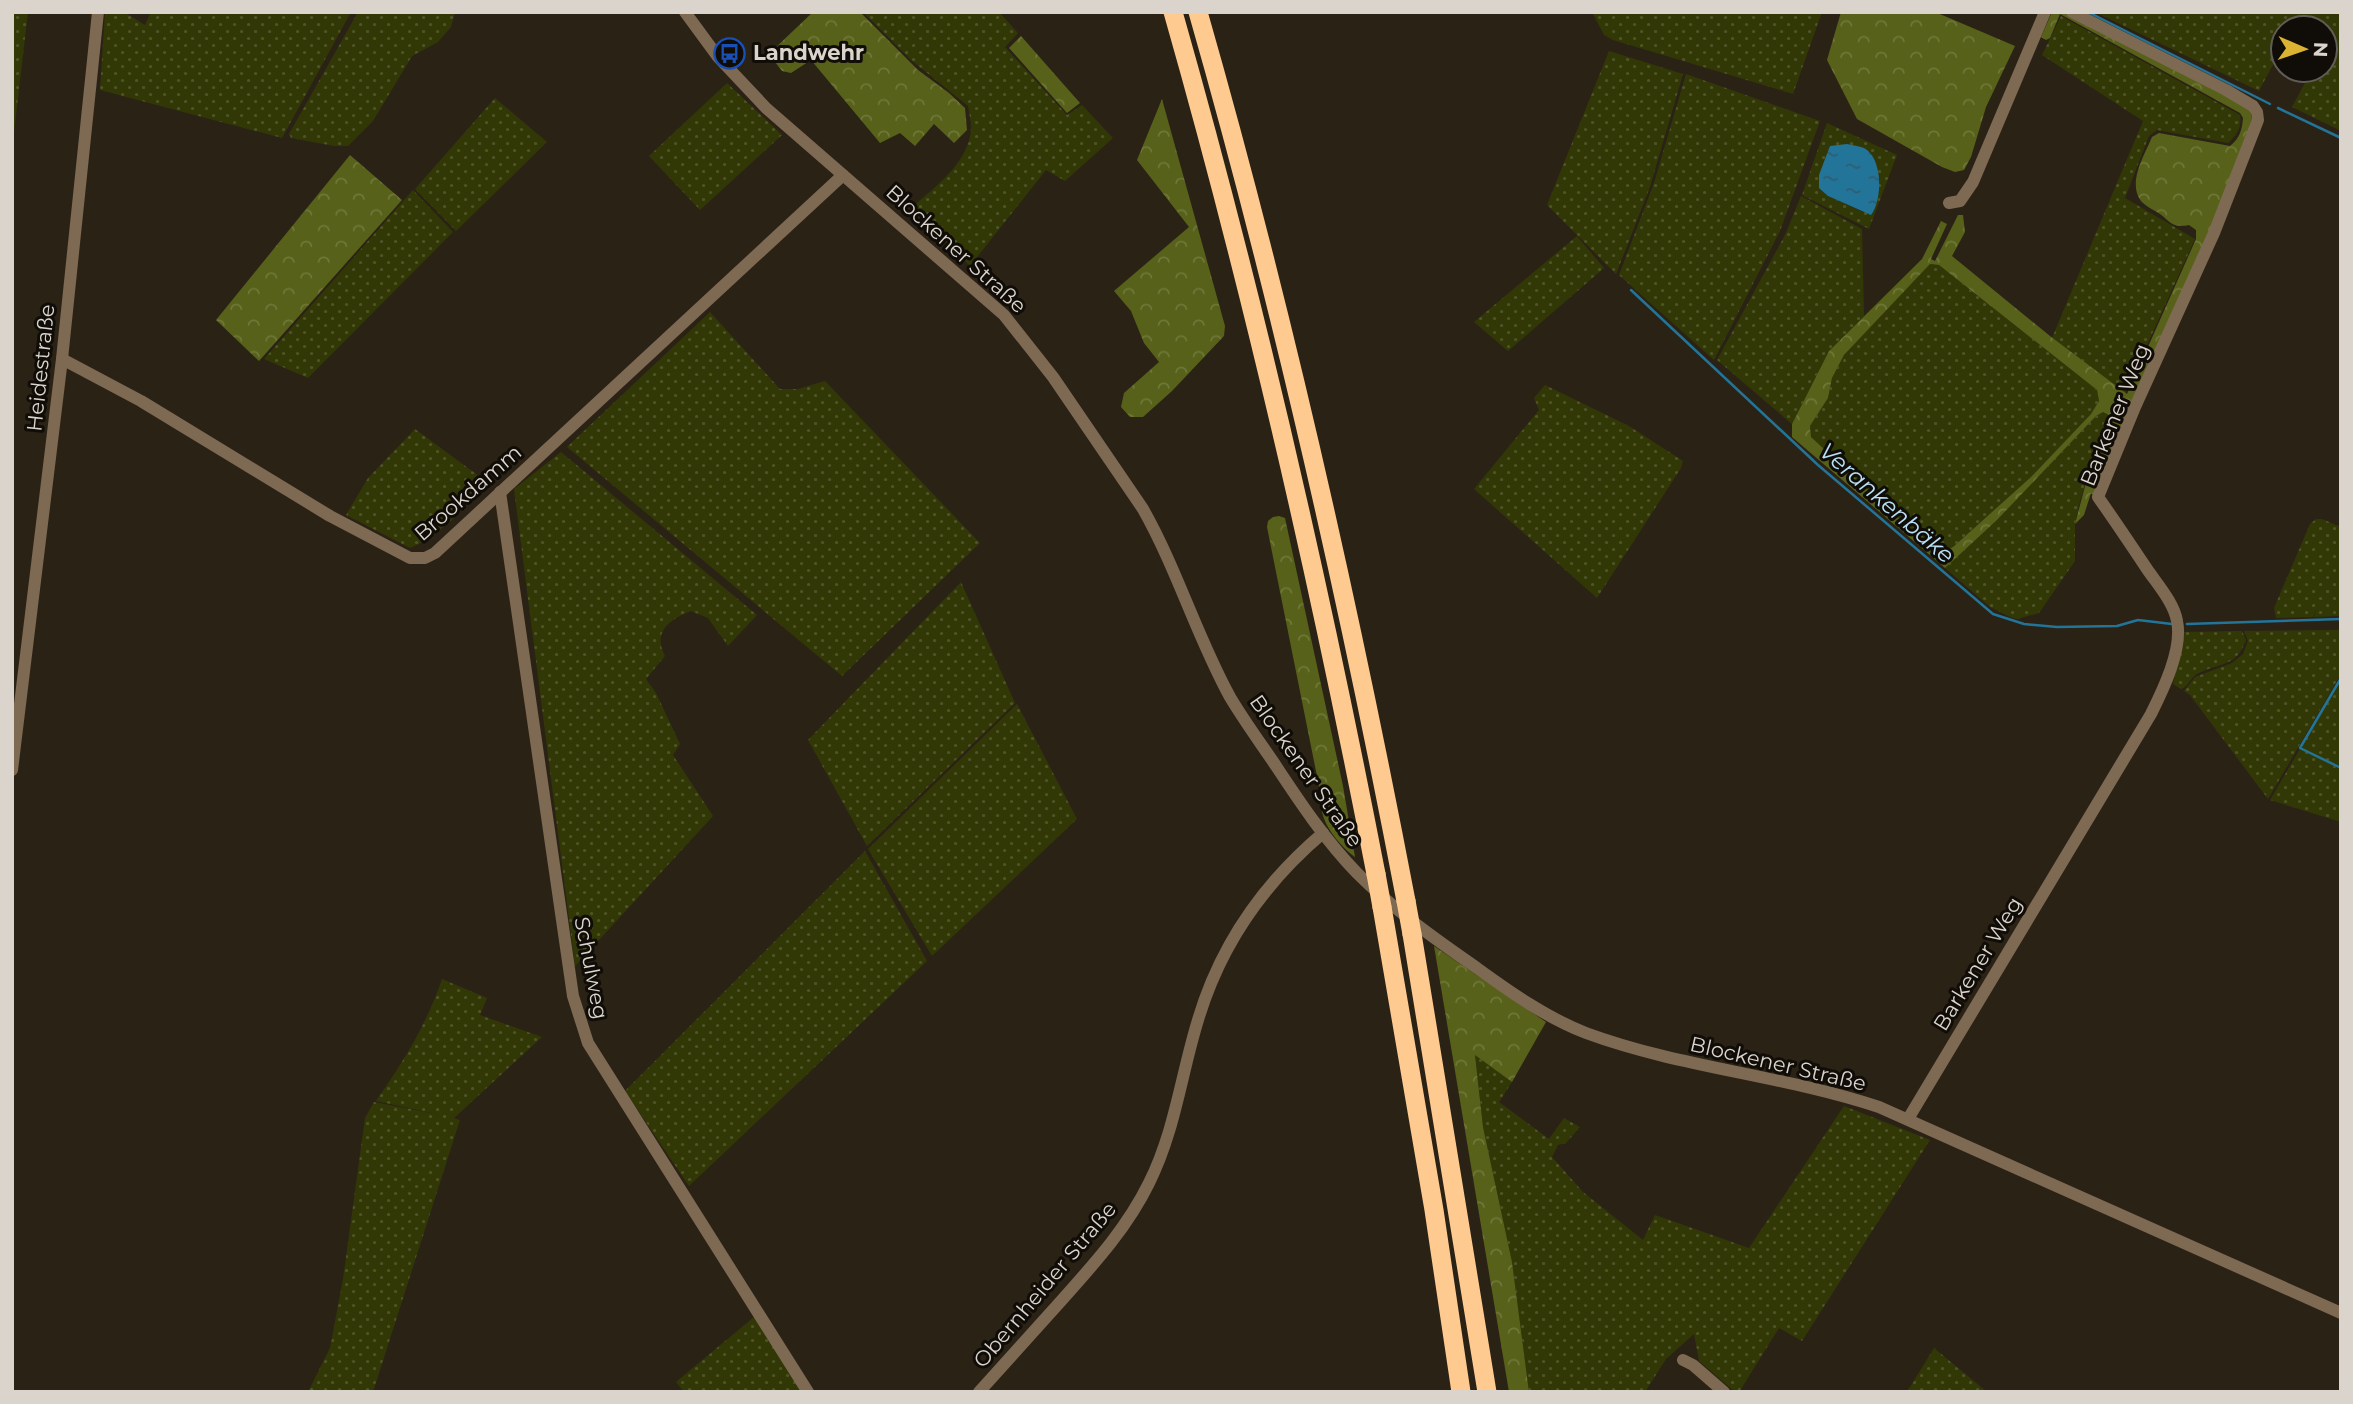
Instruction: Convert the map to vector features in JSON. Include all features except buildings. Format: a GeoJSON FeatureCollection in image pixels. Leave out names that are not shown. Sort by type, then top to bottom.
{"type":"FeatureCollection","features":[{"type":"Feature","properties":{"kind":"highway"},"geometry":{"type":"LineString","coordinates":[[1173,12],[1245,285],[1295,489],[1339,687],[1382,907],[1427,1170],[1461,1392]]}},
{"type":"Feature","properties":{"kind":"highway"},"geometry":{"type":"LineString","coordinates":[[1198,12],[1245,183],[1316,471],[1382,774],[1412,934],[1487,1392]]}},
{"type":"Feature","properties":{"kind":"street","name":"Heidestraße"},"geometry":{"type":"LineString","coordinates":[[12,770],[62,359],[98,12]]}},
{"type":"Feature","properties":{"kind":"street","name":"Blockener Straße"},"geometry":{"type":"LineString","coordinates":[[685,12],[718,57],[766,108],[987,299],[1040,358],[1143,509],[1231,697],[1323,833],[1359,875],[1416,925],[1494,981],[1566,1024],[1614,1042],[1673,1059],[1842,1094],[1908,1119],[2341,1313]]}},
{"type":"Feature","properties":{"kind":"street"},"geometry":{"type":"LineString","coordinates":[[1949,203],[1960,201],[1973,182],[2045,12]]}},
{"type":"Feature","properties":{"kind":"street","name":"Barkener Weg"},"geometry":{"type":"LineString","coordinates":[[1908,1119],[2151,714],[2173,661],[2178,630],[2176,616],[2098,497],[2135,407],[2214,233],[2258,120],[2253,106],[2226,90],[2072,12]]}},
{"type":"Feature","properties":{"kind":"street","name":"Brookdamm"},"geometry":{"type":"LineString","coordinates":[[62,359],[141,401],[330,516],[410,558],[425,558],[435,552],[843,175]]}},
{"type":"Feature","properties":{"kind":"street","name":"Schulweg"},"geometry":{"type":"LineString","coordinates":[[500,492],[573,996],[588,1043],[808,1392]]}},
{"type":"Feature","properties":{"kind":"street","name":"Obernheider Straße"},"geometry":{"type":"LineString","coordinates":[[979,1392],[1106,1250],[1139,1203],[1158,1164],[1173,1122],[1197,1023],[1228,947],[1259,899],[1289,864],[1323,833]]}},
{"type":"Feature","properties":{"kind":"street"},"geometry":{"type":"LineString","coordinates":[[1683,1360],[1693,1365],[1724,1392]]}},
{"type":"Feature","properties":{"kind":"green space"},"geometry":{"type":"Polygon","coordinates":[[[12,12],[28,12],[14,132],[12,131],[12,12]]]}},
{"type":"Feature","properties":{"kind":"green space"},"geometry":{"type":"Polygon","coordinates":[[[105,12],[124,12],[145,25],[151,12],[351,12],[282,138],[100,90],[105,12]]]}},
{"type":"Feature","properties":{"kind":"green space"},"geometry":{"type":"Polygon","coordinates":[[[358,12],[455,12],[451,27],[438,42],[412,56],[373,121],[348,146],[291,138],[289,134],[358,12]]]}},
{"type":"Feature","properties":{"kind":"green space"},"geometry":{"type":"Polygon","coordinates":[[[813,12],[860,12],[918,70],[965,108],[967,130],[954,143],[934,124],[915,146],[900,133],[880,143],[811,60],[791,73],[782,71],[771,57],[774,49],[813,12]]]}},
{"type":"Feature","properties":{"kind":"green space"},"geometry":{"type":"Polygon","coordinates":[[[863,12],[999,12],[1018,33],[1005,47],[1067,115],[1082,105],[1113,138],[1065,181],[1046,170],[970,266],[911,208],[958,163],[969,140],[971,128],[968,106],[911,60],[863,12]]]}},
{"type":"Feature","properties":{"kind":"green space"},"geometry":{"type":"Polygon","coordinates":[[[1592,12],[1822,12],[1793,94],[1613,40],[1604,35],[1592,12]]]}},
{"type":"Feature","properties":{"kind":"green space"},"geometry":{"type":"Polygon","coordinates":[[[1841,12],[1935,12],[2015,46],[1986,107],[1971,157],[1964,170],[1955,172],[1942,167],[1857,119],[1827,60],[1841,12]]]}},
{"type":"Feature","properties":{"kind":"green space"},"geometry":{"type":"Polygon","coordinates":[[[2052,12],[2068,12],[2250,109],[2251,133],[2095,497],[2091,493],[2084,515],[2075,524],[2088,475],[2110,423],[2109,415],[2103,412],[2096,416],[1997,520],[1945,568],[1792,437],[1792,424],[1829,351],[1922,259],[1941,221],[1947,224],[1931,259],[1935,261],[1958,215],[1963,215],[1965,232],[1952,256],[2050,336],[2127,394],[2196,239],[2196,230],[2189,225],[2173,224],[2141,201],[2137,194],[2136,177],[2142,160],[2152,137],[2159,133],[2230,146],[2238,137],[2242,126],[2243,118],[2240,113],[2060,14],[2050,38],[2046,40],[2041,37],[2052,12]],[[1930,264],[1844,355],[1832,378],[1828,398],[1810,426],[1811,437],[1938,554],[1953,547],[2031,477],[2091,414],[2099,401],[2097,390],[1939,265],[1930,264]]]}},
{"type":"Feature","properties":{"kind":"green space"},"geometry":{"type":"Polygon","coordinates":[[[2095,12],[2341,12],[2341,131],[2292,107],[2304,84],[2339,84],[2339,14],[2269,14],[2269,72],[2259,91],[2095,12]]]}},
{"type":"Feature","properties":{"kind":"green space"},"geometry":{"type":"Polygon","coordinates":[[[2061,16],[2240,115],[2238,131],[2228,143],[2157,130],[2149,136],[2125,198],[2195,239],[2125,394],[2052,338],[2143,121],[2042,55],[2061,16]]]}},
{"type":"Feature","properties":{"kind":"green space"},"geometry":{"type":"Polygon","coordinates":[[[1021,36],[1080,103],[1067,113],[1009,48],[1021,36]]]}},
{"type":"Feature","properties":{"kind":"green space"},"geometry":{"type":"Polygon","coordinates":[[[1609,51],[1683,74],[1650,187],[1616,274],[1547,205],[1609,51]]]}},
{"type":"Feature","properties":{"kind":"green space"},"geometry":{"type":"Polygon","coordinates":[[[1686,74],[1820,121],[1780,231],[1714,360],[1619,275],[1654,183],[1686,74]]]}},
{"type":"Feature","properties":{"kind":"green space"},"geometry":{"type":"Polygon","coordinates":[[[727,83],[782,135],[700,210],[649,156],[727,83]]]}},
{"type":"Feature","properties":{"kind":"green space"},"geometry":{"type":"Polygon","coordinates":[[[495,98],[547,142],[456,231],[415,189],[495,98]]]}},
{"type":"Feature","properties":{"kind":"green space"},"geometry":{"type":"Polygon","coordinates":[[[1162,99],[1225,326],[1224,336],[1172,391],[1143,417],[1130,417],[1121,407],[1124,393],[1159,362],[1144,343],[1131,311],[1114,291],[1189,227],[1137,160],[1162,99]]]}},
{"type":"Feature","properties":{"kind":"green space"},"geometry":{"type":"Polygon","coordinates":[[[1827,123],[1897,155],[1869,229],[1802,195],[1827,123]],[[1847,144],[1828,196],[1863,212],[1879,192],[1874,159],[1865,150],[1847,144]]]}},
{"type":"Feature","properties":{"kind":"green space"},"geometry":{"type":"Polygon","coordinates":[[[350,155],[402,200],[259,361],[216,320],[350,155]]]}},
{"type":"Feature","properties":{"kind":"green space"},"geometry":{"type":"Polygon","coordinates":[[[413,190],[453,232],[308,378],[264,359],[413,190]]]}},
{"type":"Feature","properties":{"kind":"green space"},"geometry":{"type":"Polygon","coordinates":[[[1801,196],[1862,229],[1864,316],[1829,351],[1792,424],[1717,360],[1785,235],[1801,196]]]}},
{"type":"Feature","properties":{"kind":"green space"},"geometry":{"type":"Polygon","coordinates":[[[1577,236],[1604,268],[1508,351],[1474,322],[1577,236]]]}},
{"type":"Feature","properties":{"kind":"green space"},"geometry":{"type":"Polygon","coordinates":[[[1930,264],[1939,265],[2097,390],[2099,401],[2091,414],[2031,477],[1953,547],[1938,554],[1811,437],[1810,426],[1828,398],[1832,378],[1844,355],[1930,264]]]}},
{"type":"Feature","properties":{"kind":"green space"},"geometry":{"type":"Polygon","coordinates":[[[710,312],[780,389],[798,389],[825,381],[980,543],[842,676],[567,447],[710,312]]]}},
{"type":"Feature","properties":{"kind":"green space"},"geometry":{"type":"Polygon","coordinates":[[[1545,385],[1629,426],[1683,461],[1597,598],[1474,489],[1539,410],[1534,398],[1545,385]]]}},
{"type":"Feature","properties":{"kind":"green space"},"geometry":{"type":"Polygon","coordinates":[[[2103,412],[2109,415],[2110,423],[2080,501],[2075,524],[2075,561],[2039,613],[2017,619],[1990,607],[1945,568],[1997,520],[2096,416],[2103,412]]]}},
{"type":"Feature","properties":{"kind":"green space"},"geometry":{"type":"Polygon","coordinates":[[[415,429],[487,482],[442,528],[410,548],[346,515],[368,478],[415,429]]]}},
{"type":"Feature","properties":{"kind":"green space"},"geometry":{"type":"Polygon","coordinates":[[[561,452],[757,615],[728,646],[708,618],[691,611],[670,622],[662,633],[665,656],[646,679],[656,693],[680,744],[673,755],[713,816],[575,966],[514,489],[561,452]]]}},
{"type":"Feature","properties":{"kind":"green space"},"geometry":{"type":"Polygon","coordinates":[[[1279,516],[1285,518],[1343,786],[1355,857],[1337,840],[1323,817],[1267,527],[1268,521],[1279,516]]]}},
{"type":"Feature","properties":{"kind":"green space"},"geometry":{"type":"Polygon","coordinates":[[[2316,519],[2341,527],[2341,616],[2314,617],[2317,608],[2313,617],[2276,618],[2274,608],[2310,524],[2316,519]]]}},
{"type":"Feature","properties":{"kind":"green space"},"geometry":{"type":"Polygon","coordinates":[[[961,582],[1015,703],[867,846],[808,740],[961,582]]]}},
{"type":"Feature","properties":{"kind":"green space"},"geometry":{"type":"Polygon","coordinates":[[[2341,630],[2341,674],[2268,799],[2190,695],[2184,691],[2195,677],[2232,663],[2243,654],[2248,641],[2244,631],[2341,630]]]}},
{"type":"Feature","properties":{"kind":"green space"},"geometry":{"type":"Polygon","coordinates":[[[2242,631],[2246,640],[2232,660],[2197,674],[2181,689],[2173,684],[2184,632],[2242,631]]]}},
{"type":"Feature","properties":{"kind":"green space"},"geometry":{"type":"Polygon","coordinates":[[[2341,679],[2341,768],[2307,752],[2341,769],[2341,822],[2270,800],[2341,679]]]}},
{"type":"Feature","properties":{"kind":"green space"},"geometry":{"type":"Polygon","coordinates":[[[1017,704],[1077,819],[932,956],[868,849],[1017,704]]]}},
{"type":"Feature","properties":{"kind":"green space"},"geometry":{"type":"Polygon","coordinates":[[[865,851],[927,961],[689,1186],[625,1091],[865,851]]]}},
{"type":"Feature","properties":{"kind":"green space"},"geometry":{"type":"Polygon","coordinates":[[[1434,946],[1546,1022],[1512,1082],[1475,1055],[1483,1127],[1512,1262],[1529,1392],[1509,1392],[1434,946]]]}},
{"type":"Feature","properties":{"kind":"green space"},"geometry":{"type":"Polygon","coordinates":[[[442,979],[487,998],[480,1015],[542,1037],[454,1118],[460,1120],[373,1392],[308,1392],[330,1348],[343,1279],[365,1118],[374,1102],[441,1115],[376,1101],[414,1042],[442,979]]]}},
{"type":"Feature","properties":{"kind":"green space"},"geometry":{"type":"Polygon","coordinates":[[[1475,1054],[1512,1082],[1499,1102],[1549,1139],[1564,1118],[1580,1127],[1566,1143],[1558,1145],[1552,1157],[1583,1192],[1643,1240],[1655,1215],[1749,1248],[1844,1106],[1930,1140],[1802,1341],[1779,1328],[1739,1392],[1735,1392],[1699,1361],[1694,1334],[1666,1359],[1645,1392],[1529,1392],[1512,1262],[1483,1127],[1475,1054]]]}},
{"type":"Feature","properties":{"kind":"green space"},"geometry":{"type":"Polygon","coordinates":[[[754,1317],[803,1392],[684,1392],[676,1382],[754,1317]]]}},
{"type":"Feature","properties":{"kind":"green space"},"geometry":{"type":"Polygon","coordinates":[[[1934,1348],[1987,1392],[1907,1392],[1934,1348]]]}},
{"type":"Feature","properties":{"kind":"water"},"geometry":{"type":"Polygon","coordinates":[[[1847,144],[1864,148],[1875,161],[1879,190],[1871,215],[1828,196],[1819,188],[1819,175],[1830,146],[1847,144]]]}},
{"type":"Feature","properties":{"kind":"waterway"},"geometry":{"type":"LineString","coordinates":[[2088,12],[2270,104]]}},
{"type":"Feature","properties":{"kind":"waterway"},"geometry":{"type":"LineString","coordinates":[[2278,108],[2341,138]]}},
{"type":"Feature","properties":{"kind":"waterway","name":"Verankenbäke"},"geometry":{"type":"LineString","coordinates":[[1631,290],[1818,465],[1993,614],[2024,624],[2057,627],[2117,626],[2138,620],[2172,624]]}},
{"type":"Feature","properties":{"kind":"waterway","name":"Verankenbäke"},"geometry":{"type":"LineString","coordinates":[[2187,624],[2341,619]]}},
{"type":"Feature","properties":{"kind":"waterway"},"geometry":{"type":"LineString","coordinates":[[2341,678],[2300,748],[2341,768]]}},
{"type":"Feature","properties":{"kind":"place","name":"Landwehr"},"geometry":{"type":"Point","coordinates":[730,53]}}]}
